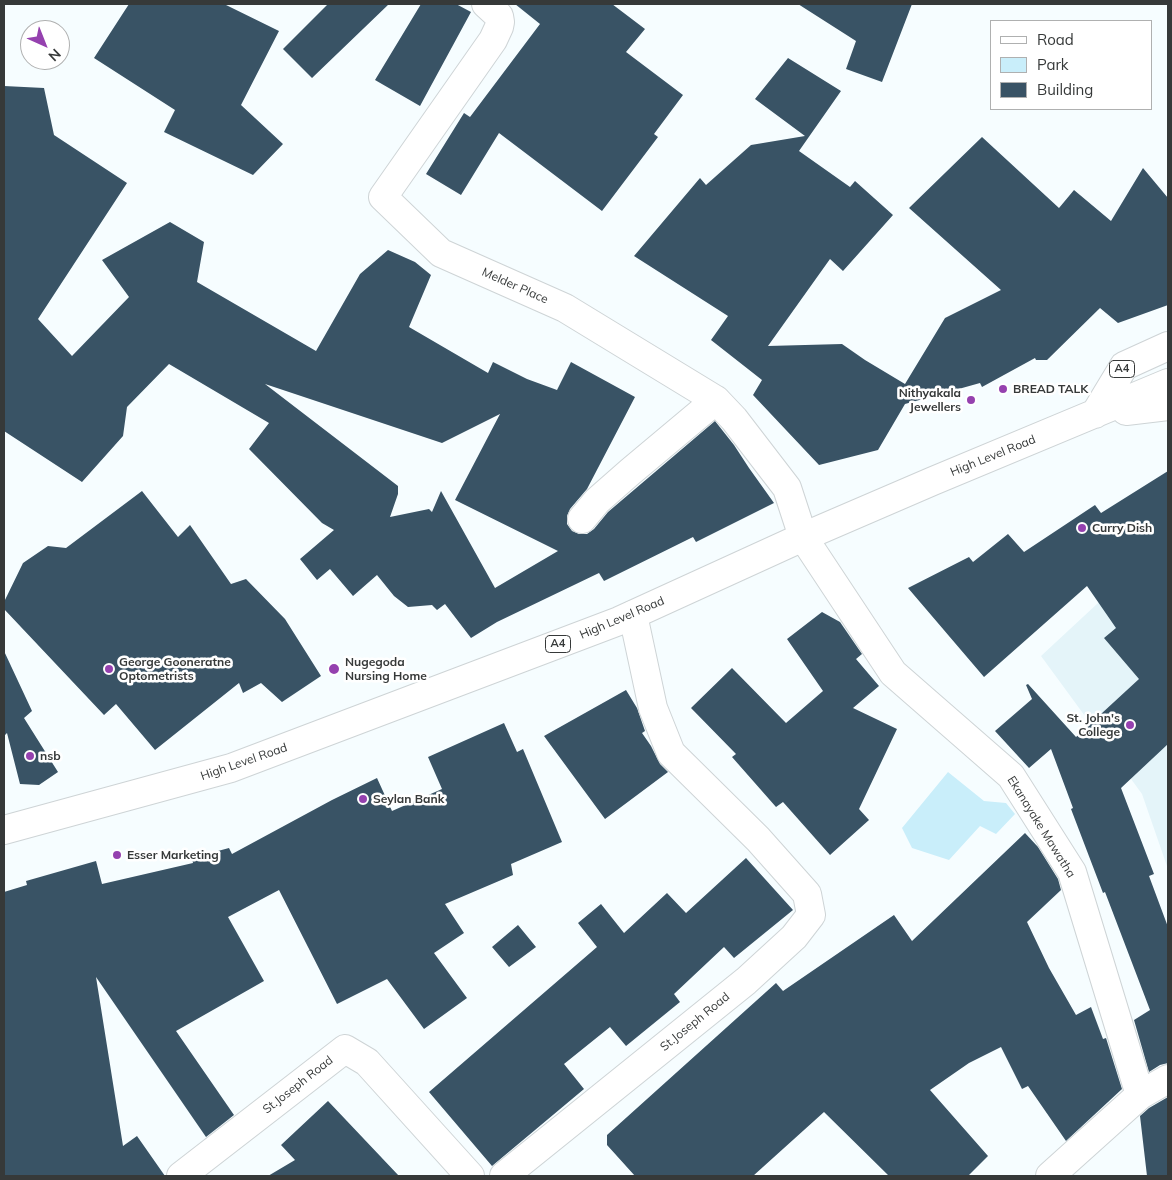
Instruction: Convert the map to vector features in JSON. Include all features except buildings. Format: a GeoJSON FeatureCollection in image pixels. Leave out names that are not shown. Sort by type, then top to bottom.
{"type":"FeatureCollection","features":[{"type":"Feature","properties":{"kind":"main road","name":"Melder Place"},"geometry":{"type":"LineString","coordinates":[[486,4],[499,16],[499,27],[492,40],[383,197],[441,253],[565,308],[716,400],[734,419],[786,488],[803,537]]}},
{"type":"Feature","properties":{"kind":"main road","name":"A4"},"geometry":{"type":"LineString","coordinates":[[1095,414],[1124,366],[1168,346]]}},
{"type":"Feature","properties":{"kind":"main road","name":"High Level Road"},"geometry":{"type":"LineString","coordinates":[[4,830],[231,768],[632,615],[803,537],[1168,383]]}},
{"type":"Feature","properties":{"kind":"main road"},"geometry":{"type":"LineString","coordinates":[[582,519],[597,502],[630,472],[716,400]]}},
{"type":"Feature","properties":{"kind":"main road","name":"A4"},"geometry":{"type":"LineString","coordinates":[[1095,414],[1168,406]]}},
{"type":"Feature","properties":{"kind":"main road","name":"Ekanayake Mawatha"},"geometry":{"type":"LineString","coordinates":[[803,537],[893,672],[1011,776],[1072,872],[1140,1096]]}},
{"type":"Feature","properties":{"kind":"main road","name":"St.Joseph Road"},"geometry":{"type":"LineString","coordinates":[[504,1176],[746,981],[794,937],[811,915],[807,894],[758,839],[671,753],[653,708],[632,615]]}},
{"type":"Feature","properties":{"kind":"main road","name":"St.Joseph Road"},"geometry":{"type":"LineString","coordinates":[[182,1176],[345,1049],[367,1062],[470,1176]]}},
{"type":"Feature","properties":{"kind":"main road"},"geometry":{"type":"LineString","coordinates":[[1050,1176],[1140,1096],[1168,1079]]}},
{"type":"Feature","properties":{"kind":"shaded area","name":"St. John's College"},"geometry":{"type":"Polygon","coordinates":[[[1168,538],[1168,869],[1142,794],[1041,656],[1168,538]]]}},
{"type":"Feature","properties":{"kind":"green space"},"geometry":{"type":"Polygon","coordinates":[[[948,772],[984,801],[1006,803],[1015,814],[996,834],[980,826],[949,860],[912,848],[902,828],[948,772]]]}},
{"type":"Feature","properties":{"kind":"place","name":"BREAD TALK"},"geometry":{"type":"Point","coordinates":[1003,389]}},
{"type":"Feature","properties":{"kind":"place","name":"Nithyakala Jewellers"},"geometry":{"type":"Point","coordinates":[971,400]}},
{"type":"Feature","properties":{"kind":"place","name":"Curry Dish"},"geometry":{"type":"Point","coordinates":[1082,528]}},
{"type":"Feature","properties":{"kind":"place","name":"George Gooneratne Optometrists"},"geometry":{"type":"Point","coordinates":[109,669]}},
{"type":"Feature","properties":{"kind":"place","name":"Nugegoda Nursing Home"},"geometry":{"type":"Point","coordinates":[334,669]}},
{"type":"Feature","properties":{"kind":"place","name":"St. John's College"},"geometry":{"type":"Point","coordinates":[1130,725]}},
{"type":"Feature","properties":{"kind":"place","name":"nsb"},"geometry":{"type":"Point","coordinates":[30,756]}},
{"type":"Feature","properties":{"kind":"place","name":"Seylan Bank"},"geometry":{"type":"Point","coordinates":[363,799]}},
{"type":"Feature","properties":{"kind":"place","name":"Esser Marketing"},"geometry":{"type":"Point","coordinates":[117,855]}}]}
